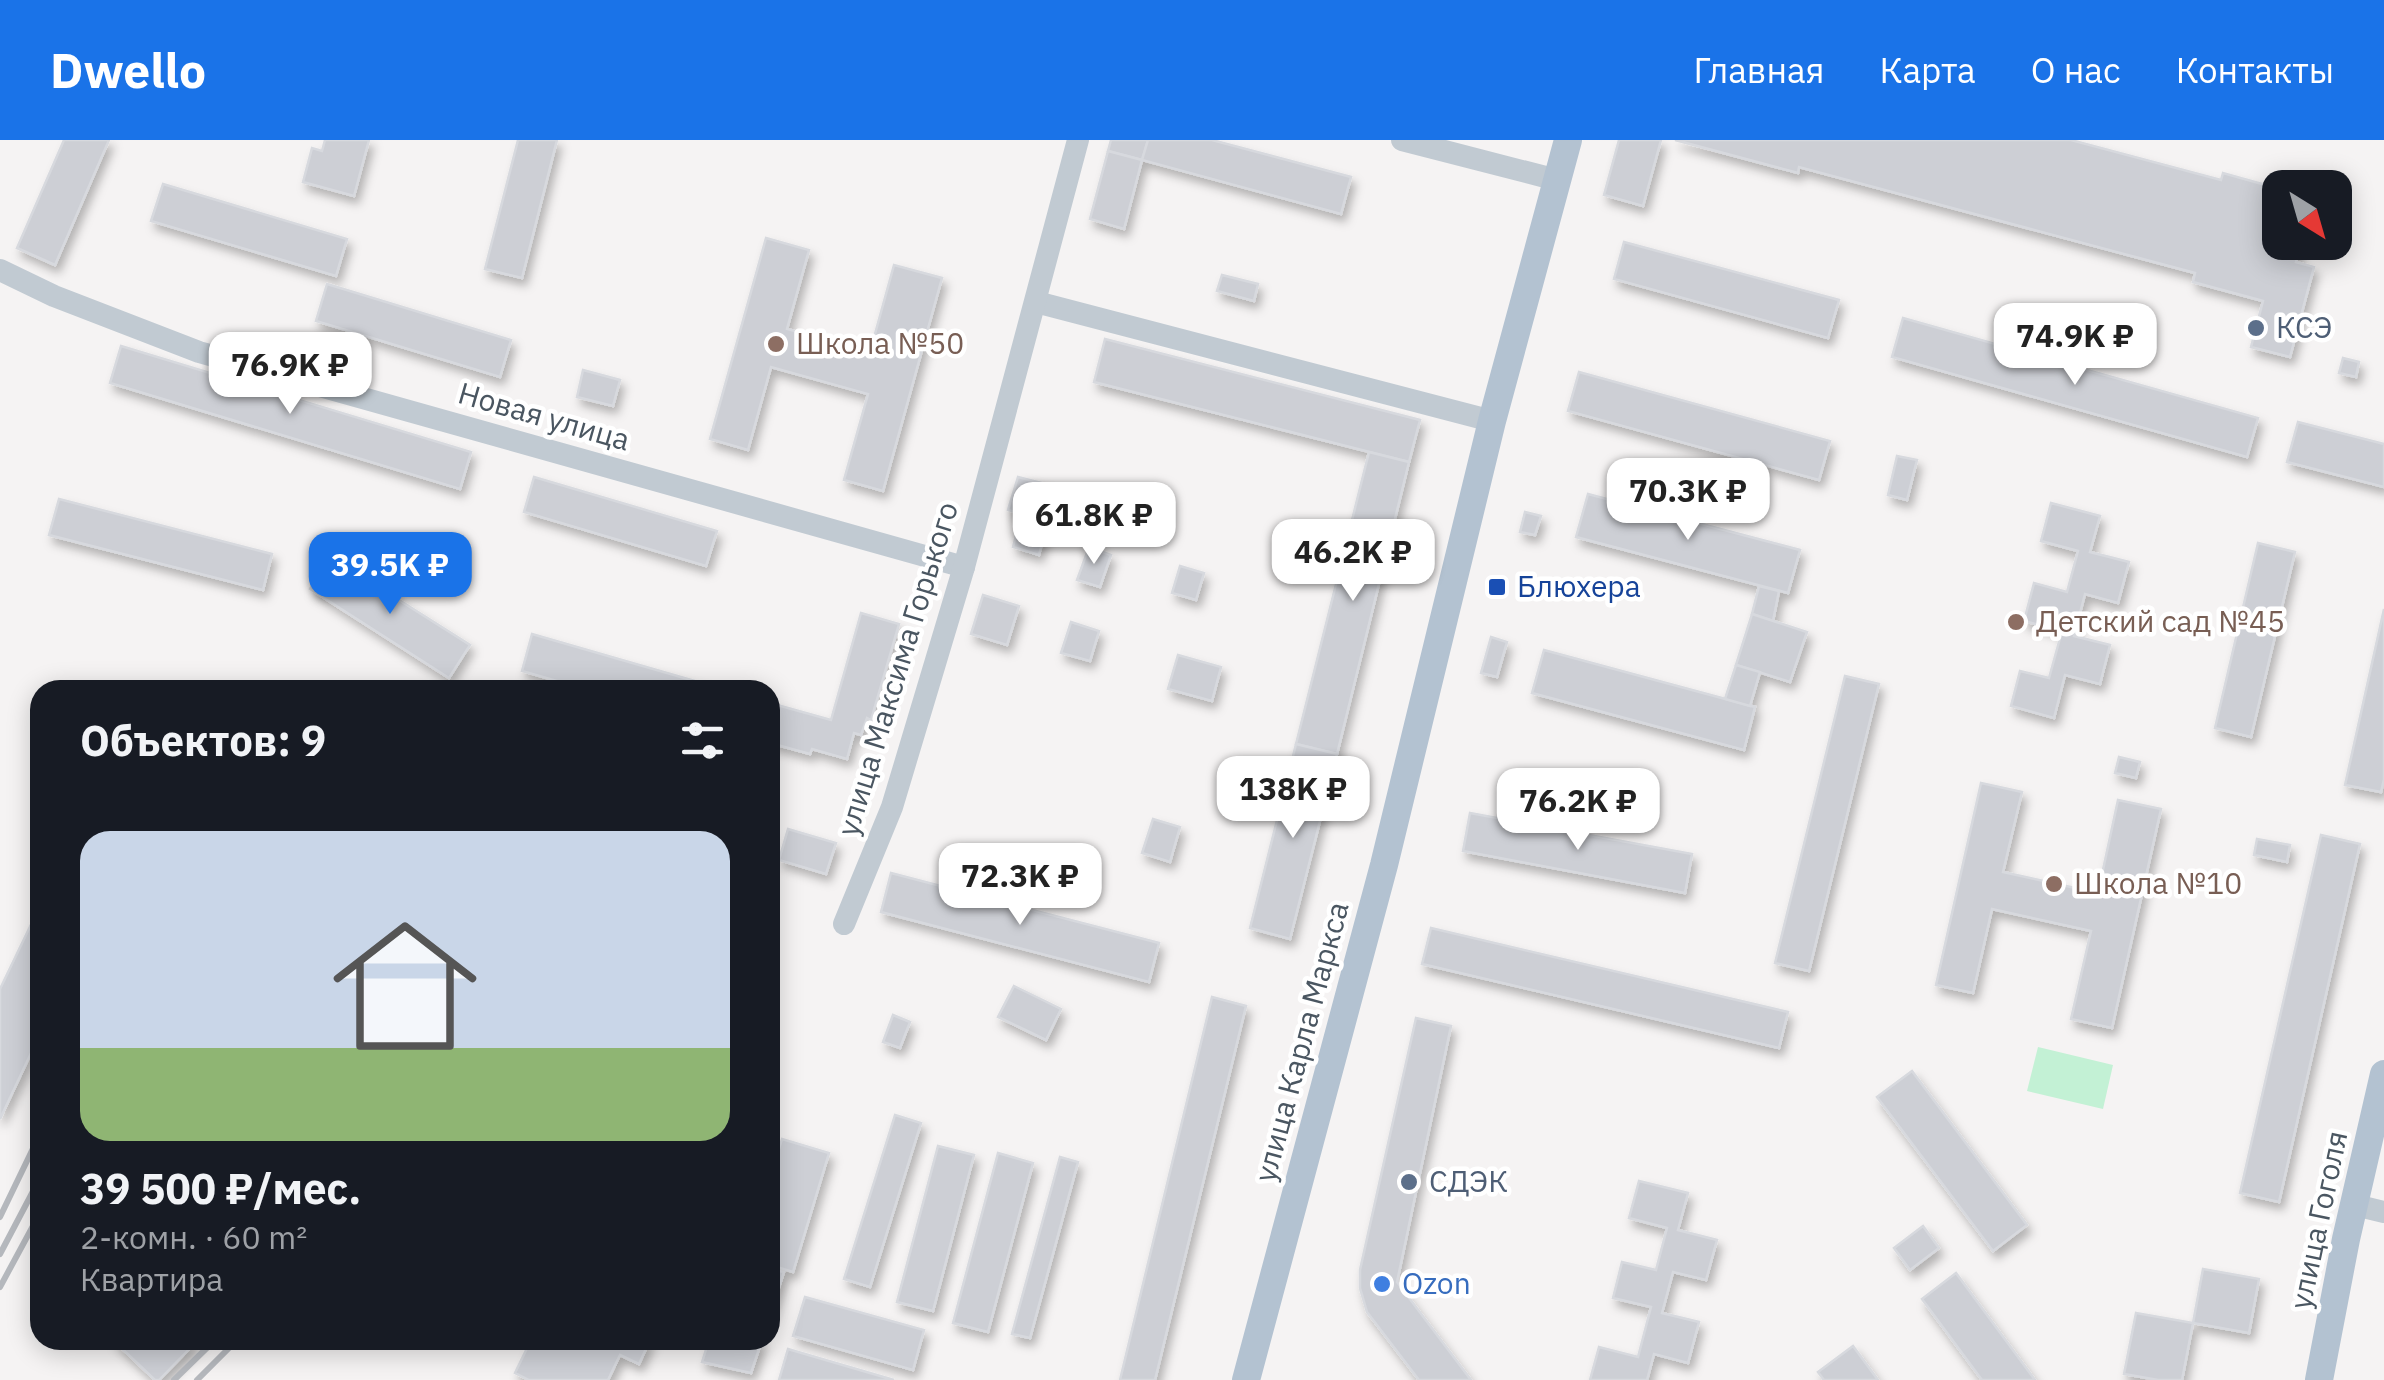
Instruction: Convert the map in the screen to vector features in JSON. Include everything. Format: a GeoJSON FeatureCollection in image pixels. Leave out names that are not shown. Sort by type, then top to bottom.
{"type":"FeatureCollection","features":[{"type":"Feature","properties":{"kind":"main road","name":"улица Карла Маркса"},"geometry":{"type":"LineString","coordinates":[[1246,1380],[1384,865],[1492,421],[1568,140]]}},
{"type":"Feature","properties":{"kind":"main road","name":"улица Гоголя"},"geometry":{"type":"LineString","coordinates":[[2319,1380],[2384,1074]]}},
{"type":"Feature","properties":{"kind":"street","name":"улица Максима Горького"},"geometry":{"type":"LineString","coordinates":[[844,924],[892,807],[964,567],[1078,140]]}},
{"type":"Feature","properties":{"kind":"street"},"geometry":{"type":"LineString","coordinates":[[1402,140],[1557,180]]}},
{"type":"Feature","properties":{"kind":"street","name":"Новая улица"},"geometry":{"type":"LineString","coordinates":[[0,270],[54,296],[199,352],[964,567]]}},
{"type":"Feature","properties":{"kind":"street"},"geometry":{"type":"LineString","coordinates":[[1036,302],[1492,421]]}},
{"type":"Feature","properties":{"kind":"street"},"geometry":{"type":"LineString","coordinates":[[2355,1205],[2384,1212]]}},
{"type":"Feature","properties":{"kind":"green space"},"geometry":{"type":"Polygon","coordinates":[[[2038,1047],[2113,1065],[2103,1109],[2027,1091],[2038,1047]]]}},
{"type":"Feature","properties":{"kind":"building"},"geometry":{"type":"Polygon","coordinates":[[[64,140],[109,140],[55,265],[17,248],[64,140]]]}},
{"type":"Feature","properties":{"kind":"building"},"geometry":{"type":"Polygon","coordinates":[[[325,140],[369,140],[354,196],[303,182],[312,148],[322,151],[325,140]]]}},
{"type":"Feature","properties":{"kind":"building"},"geometry":{"type":"Polygon","coordinates":[[[518,140],[557,140],[522,278],[485,269],[518,140]]]}},
{"type":"Feature","properties":{"kind":"building"},"geometry":{"type":"Polygon","coordinates":[[[1111,140],[1148,140],[1142,160],[1108,151],[1111,140]]]}},
{"type":"Feature","properties":{"kind":"building"},"geometry":{"type":"Polygon","coordinates":[[[1148,140],[1212,140],[1351,177],[1341,214],[1142,160],[1148,140]]]}},
{"type":"Feature","properties":{"kind":"building"},"geometry":{"type":"Polygon","coordinates":[[[1619,140],[1661,140],[1643,206],[1604,195],[1619,140]]]}},
{"type":"Feature","properties":{"kind":"building"},"geometry":{"type":"Polygon","coordinates":[[[1675,140],[2071,140],[2221,180],[2223,173],[2262,184],[2262,260],[2296,260],[2314,267],[2290,357],[2251,347],[2263,301],[2193,282],[2195,273],[1799,167],[1798,173],[1675,140]]]}},
{"type":"Feature","properties":{"kind":"building"},"geometry":{"type":"Polygon","coordinates":[[[1108,151],[1142,160],[1124,229],[1090,219],[1108,151]]]}},
{"type":"Feature","properties":{"kind":"building"},"geometry":{"type":"Polygon","coordinates":[[[163,184],[347,239],[336,276],[151,221],[163,184]]]}},
{"type":"Feature","properties":{"kind":"building"},"geometry":{"type":"Polygon","coordinates":[[[766,238],[809,250],[787,329],[870,352],[894,265],[942,278],[883,491],[844,480],[868,394],[771,367],[748,450],[710,439],[766,238]]]}},
{"type":"Feature","properties":{"kind":"building"},"geometry":{"type":"Polygon","coordinates":[[[1624,242],[1839,300],[1828,338],[1614,279],[1624,242]]]}},
{"type":"Feature","properties":{"kind":"building"},"geometry":{"type":"Polygon","coordinates":[[[1222,275],[1258,284],[1254,301],[1217,291],[1222,275]]]}},
{"type":"Feature","properties":{"kind":"building"},"geometry":{"type":"Polygon","coordinates":[[[327,284],[511,340],[500,377],[316,321],[327,284]]]}},
{"type":"Feature","properties":{"kind":"building"},"geometry":{"type":"Polygon","coordinates":[[[1903,318],[2258,418],[2247,457],[1892,357],[1903,318]]]}},
{"type":"Feature","properties":{"kind":"building"},"geometry":{"type":"Polygon","coordinates":[[[1105,339],[1420,420],[1409,462],[1094,382],[1105,339]]]}},
{"type":"Feature","properties":{"kind":"building"},"geometry":{"type":"Polygon","coordinates":[[[121,346],[471,452],[460,489],[110,383],[121,346]]]}},
{"type":"Feature","properties":{"kind":"building"},"geometry":{"type":"Polygon","coordinates":[[[2343,358],[2359,362],[2356,377],[2339,373],[2343,358]]]}},
{"type":"Feature","properties":{"kind":"building"},"geometry":{"type":"Polygon","coordinates":[[[583,370],[620,380],[613,406],[577,397],[583,370]]]}},
{"type":"Feature","properties":{"kind":"building"},"geometry":{"type":"Polygon","coordinates":[[[1579,372],[1830,441],[1819,480],[1568,411],[1579,372]]]}},
{"type":"Feature","properties":{"kind":"building"},"geometry":{"type":"Polygon","coordinates":[[[2298,422],[2384,444],[2384,487],[2287,462],[2298,422]]]}},
{"type":"Feature","properties":{"kind":"building"},"geometry":{"type":"Polygon","coordinates":[[[1369,452],[1409,462],[1337,754],[1296,744],[1369,452]]]}},
{"type":"Feature","properties":{"kind":"building"},"geometry":{"type":"Polygon","coordinates":[[[1897,456],[1917,460],[1907,500],[1888,495],[1897,456]]]}},
{"type":"Feature","properties":{"kind":"building"},"geometry":{"type":"Polygon","coordinates":[[[534,477],[717,531],[706,566],[524,512],[534,477]]]}},
{"type":"Feature","properties":{"kind":"building"},"geometry":{"type":"Polygon","coordinates":[[[1018,477],[1045,484],[1035,518],[1008,510],[1018,477]]]}},
{"type":"Feature","properties":{"kind":"building"},"geometry":{"type":"Polygon","coordinates":[[[1588,494],[1800,550],[1788,593],[1576,537],[1588,494]]]}},
{"type":"Feature","properties":{"kind":"building"},"geometry":{"type":"Polygon","coordinates":[[[59,499],[272,554],[263,590],[49,535],[59,499]]]}},
{"type":"Feature","properties":{"kind":"building"},"geometry":{"type":"Polygon","coordinates":[[[2051,503],[2100,516],[2090,552],[2129,562],[2118,603],[2085,594],[2074,636],[2110,645],[2100,684],[2065,675],[2054,718],[2011,706],[2020,671],[2049,678],[2062,631],[2024,621],[2034,583],[2067,592],[2078,551],[2041,541],[2051,503]]]}},
{"type":"Feature","properties":{"kind":"building"},"geometry":{"type":"Polygon","coordinates":[[[1525,512],[1541,516],[1535,535],[1520,532],[1525,512]]]}},
{"type":"Feature","properties":{"kind":"building"},"geometry":{"type":"Polygon","coordinates":[[[1019,524],[1045,532],[1039,555],[1013,547],[1019,524]]]}},
{"type":"Feature","properties":{"kind":"building"},"geometry":{"type":"Polygon","coordinates":[[[2258,543],[2295,552],[2251,737],[2215,728],[2258,543]]]}},
{"type":"Feature","properties":{"kind":"building"},"geometry":{"type":"Polygon","coordinates":[[[1089,547],[1111,555],[1100,587],[1077,580],[1089,547]]]}},
{"type":"Feature","properties":{"kind":"building"},"geometry":{"type":"Polygon","coordinates":[[[331,557],[470,645],[449,678],[310,589],[331,557]]]}},
{"type":"Feature","properties":{"kind":"building"},"geometry":{"type":"Polygon","coordinates":[[[1180,566],[1204,573],[1196,600],[1172,593],[1180,566]]]}},
{"type":"Feature","properties":{"kind":"building"},"geometry":{"type":"Polygon","coordinates":[[[1759,586],[1779,591],[1773,621],[1752,614],[1759,586]]]}},
{"type":"Feature","properties":{"kind":"building"},"geometry":{"type":"Polygon","coordinates":[[[983,595],[1019,606],[1007,645],[971,634],[983,595]]]}},
{"type":"Feature","properties":{"kind":"building"},"geometry":{"type":"Polygon","coordinates":[[[2384,609],[2384,779],[2381,792],[2345,785],[2384,609]]]}},
{"type":"Feature","properties":{"kind":"building"},"geometry":{"type":"Polygon","coordinates":[[[861,613],[899,624],[871,720],[867,718],[861,735],[854,733],[847,759],[812,749],[810,754],[780,746],[780,706],[831,720],[861,613]]]}},
{"type":"Feature","properties":{"kind":"building"},"geometry":{"type":"Polygon","coordinates":[[[1752,614],[1807,632],[1790,682],[1736,665],[1752,614]]]}},
{"type":"Feature","properties":{"kind":"building"},"geometry":{"type":"Polygon","coordinates":[[[1071,622],[1099,631],[1090,661],[1061,653],[1071,622]]]}},
{"type":"Feature","properties":{"kind":"building"},"geometry":{"type":"Polygon","coordinates":[[[532,634],[691,680],[553,680],[522,671],[532,634]]]}},
{"type":"Feature","properties":{"kind":"building"},"geometry":{"type":"Polygon","coordinates":[[[1491,637],[1507,642],[1497,677],[1481,673],[1491,637]]]}},
{"type":"Feature","properties":{"kind":"building"},"geometry":{"type":"Polygon","coordinates":[[[1544,650],[1755,707],[1744,750],[1532,693],[1544,650]]]}},
{"type":"Feature","properties":{"kind":"building"},"geometry":{"type":"Polygon","coordinates":[[[1178,655],[1221,667],[1212,701],[1168,689],[1178,655]]]}},
{"type":"Feature","properties":{"kind":"building"},"geometry":{"type":"Polygon","coordinates":[[[1736,665],[1760,672],[1750,706],[1725,699],[1736,665]]]}},
{"type":"Feature","properties":{"kind":"building"},"geometry":{"type":"Polygon","coordinates":[[[1845,676],[1879,684],[1809,971],[1775,963],[1845,676]]]}},
{"type":"Feature","properties":{"kind":"building"},"geometry":{"type":"Polygon","coordinates":[[[1296,744],[1337,754],[1290,939],[1250,928],[1296,744]]]}},
{"type":"Feature","properties":{"kind":"building"},"geometry":{"type":"Polygon","coordinates":[[[2119,757],[2140,762],[2136,778],[2115,773],[2119,757]]]}},
{"type":"Feature","properties":{"kind":"building"},"geometry":{"type":"Polygon","coordinates":[[[1981,783],[2022,792],[2003,872],[2098,893],[2118,800],[2161,809],[2112,1028],[2071,1019],[2091,931],[1992,909],[1973,993],[1936,985],[1981,783]]]}},
{"type":"Feature","properties":{"kind":"building"},"geometry":{"type":"Polygon","coordinates":[[[1470,813],[1692,854],[1685,893],[1463,851],[1470,813]]]}},
{"type":"Feature","properties":{"kind":"building"},"geometry":{"type":"Polygon","coordinates":[[[1153,819],[1180,827],[1170,862],[1142,853],[1153,819]]]}},
{"type":"Feature","properties":{"kind":"building"},"geometry":{"type":"Polygon","coordinates":[[[788,829],[836,843],[826,874],[780,860],[788,829]]]}},
{"type":"Feature","properties":{"kind":"building"},"geometry":{"type":"Polygon","coordinates":[[[2321,835],[2360,844],[2279,1202],[2240,1193],[2321,835]]]}},
{"type":"Feature","properties":{"kind":"building"},"geometry":{"type":"Polygon","coordinates":[[[2257,839],[2290,845],[2287,862],[2254,855],[2257,839]]]}},
{"type":"Feature","properties":{"kind":"building"},"geometry":{"type":"Polygon","coordinates":[[[891,873],[1159,943],[1149,982],[881,912],[891,873]]]}},
{"type":"Feature","properties":{"kind":"building"},"geometry":{"type":"Polygon","coordinates":[[[30,927],[30,1055],[0,1119],[0,989],[30,927]]]}},
{"type":"Feature","properties":{"kind":"building"},"geometry":{"type":"Polygon","coordinates":[[[1431,928],[1788,1012],[1779,1048],[1422,964],[1431,928]]]}},
{"type":"Feature","properties":{"kind":"building"},"geometry":{"type":"Polygon","coordinates":[[[1014,986],[1061,1009],[1046,1040],[998,1017],[1014,986]]]}},
{"type":"Feature","properties":{"kind":"building"},"geometry":{"type":"Polygon","coordinates":[[[1212,997],[1246,1006],[1155,1380],[1120,1380],[1212,997]]]}},
{"type":"Feature","properties":{"kind":"building"},"geometry":{"type":"Polygon","coordinates":[[[893,1015],[910,1022],[900,1048],[883,1042],[893,1015]]]}},
{"type":"Feature","properties":{"kind":"building"},"geometry":{"type":"Polygon","coordinates":[[[1416,1018],[1451,1026],[1397,1282],[1471,1380],[1419,1380],[1367,1312],[1360,1288],[1360,1270],[1416,1018]]]}},
{"type":"Feature","properties":{"kind":"building"},"geometry":{"type":"Polygon","coordinates":[[[1912,1071],[2027,1225],[1993,1251],[1877,1097],[1912,1071]]]}},
{"type":"Feature","properties":{"kind":"building"},"geometry":{"type":"Polygon","coordinates":[[[895,1115],[921,1123],[870,1287],[844,1279],[895,1115]]]}},
{"type":"Feature","properties":{"kind":"building"},"geometry":{"type":"Polygon","coordinates":[[[782,1139],[829,1153],[793,1272],[780,1268],[782,1139]]]}},
{"type":"Feature","properties":{"kind":"building"},"geometry":{"type":"Polygon","coordinates":[[[938,1146],[974,1155],[933,1311],[897,1302],[938,1146]]]}},
{"type":"Feature","properties":{"kind":"building"},"geometry":{"type":"Polygon","coordinates":[[[998,1153],[1033,1163],[988,1332],[953,1323],[998,1153]]]}},
{"type":"Feature","properties":{"kind":"building"},"geometry":{"type":"Polygon","coordinates":[[[1060,1157],[1078,1162],[1030,1338],[1012,1334],[1060,1157]]]}},
{"type":"Feature","properties":{"kind":"building"},"geometry":{"type":"Polygon","coordinates":[[[1639,1181],[1688,1193],[1678,1230],[1717,1240],[1706,1280],[1673,1272],[1662,1313],[1699,1322],[1688,1363],[1654,1354],[1647,1380],[1590,1380],[1599,1347],[1638,1357],[1651,1307],[1613,1298],[1622,1262],[1656,1270],[1667,1228],[1629,1218],[1639,1181]]]}},
{"type":"Feature","properties":{"kind":"building"},"geometry":{"type":"Polygon","coordinates":[[[1923,1226],[1939,1248],[1910,1270],[1894,1248],[1923,1226]]]}},
{"type":"Feature","properties":{"kind":"building"},"geometry":{"type":"Polygon","coordinates":[[[2203,1269],[2259,1279],[2249,1333],[2193,1323],[2203,1269]]]}},
{"type":"Feature","properties":{"kind":"building"},"geometry":{"type":"Polygon","coordinates":[[[1956,1273],[2035,1380],[1982,1380],[1922,1299],[1956,1273]]]}},
{"type":"Feature","properties":{"kind":"building"},"geometry":{"type":"Polygon","coordinates":[[[805,1297],[924,1330],[913,1370],[793,1336],[805,1297]]]}},
{"type":"Feature","properties":{"kind":"building"},"geometry":{"type":"Polygon","coordinates":[[[2136,1313],[2193,1323],[2182,1380],[2124,1374],[2136,1313]]]}},
{"type":"Feature","properties":{"kind":"building"},"geometry":{"type":"Polygon","coordinates":[[[1853,1346],[1878,1380],[1824,1380],[1818,1372],[1853,1346]]]}},
{"type":"Feature","properties":{"kind":"building"},"geometry":{"type":"Polygon","coordinates":[[[788,1349],[894,1380],[779,1380],[788,1349]]]}},
{"type":"Feature","properties":{"kind":"building"},"geometry":{"type":"Polygon","coordinates":[[[124,1350],[188,1350],[159,1380],[124,1350]]]}},
{"type":"Feature","properties":{"kind":"building"},"geometry":{"type":"Polygon","coordinates":[[[526,1350],[645,1350],[639,1364],[620,1355],[608,1380],[529,1380],[515,1373],[526,1350]]]}},
{"type":"Feature","properties":{"kind":"building"},"geometry":{"type":"Polygon","coordinates":[[[706,1350],[759,1350],[751,1373],[702,1362],[706,1350]]]}},
{"type":"Feature","properties":{"kind":"railway"},"geometry":{"type":"LineString","coordinates":[[0,1217],[30,1155]]}},
{"type":"Feature","properties":{"kind":"railway"},"geometry":{"type":"LineString","coordinates":[[0,1254],[30,1197]]}},
{"type":"Feature","properties":{"kind":"railway"},"geometry":{"type":"LineString","coordinates":[[0,1287],[30,1232]]}},
{"type":"Feature","properties":{"kind":"railway"},"geometry":{"type":"LineString","coordinates":[[174,1380],[205,1350]]}},
{"type":"Feature","properties":{"kind":"railway"},"geometry":{"type":"LineString","coordinates":[[197,1380],[227,1350]]}},
{"type":"Feature","properties":{"kind":"place","name":"КСЭ"},"geometry":{"type":"Point","coordinates":[2256,328]}},
{"type":"Feature","properties":{"kind":"place","name":"Школа №50"},"geometry":{"type":"Point","coordinates":[776,344]}},
{"type":"Feature","properties":{"kind":"place","name":"Блюхера"},"geometry":{"type":"Point","coordinates":[1497,587]}},
{"type":"Feature","properties":{"kind":"place","name":"Детский сад №45"},"geometry":{"type":"Point","coordinates":[2016,622]}},
{"type":"Feature","properties":{"kind":"place","name":"Школа №10"},"geometry":{"type":"Point","coordinates":[2054,884]}},
{"type":"Feature","properties":{"kind":"place","name":"СДЭК"},"geometry":{"type":"Point","coordinates":[1409,1182]}},
{"type":"Feature","properties":{"kind":"place","name":"Ozon"},"geometry":{"type":"Point","coordinates":[1382,1284]}}]}
